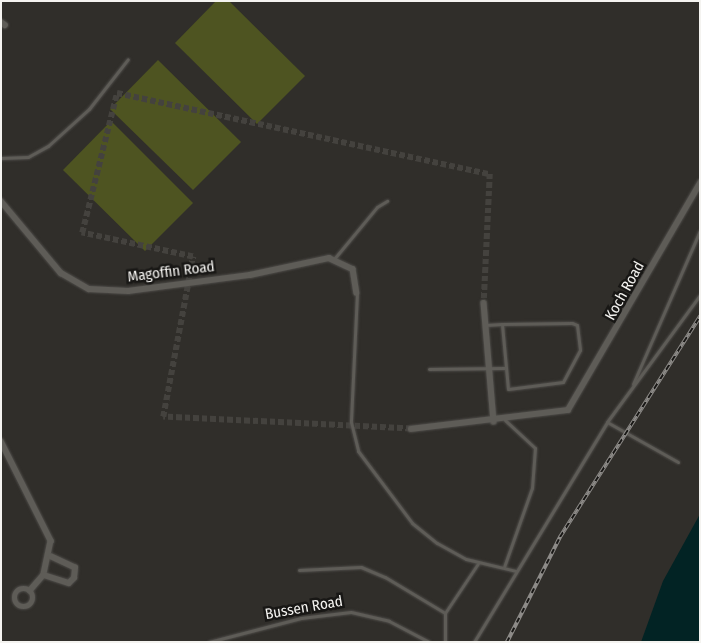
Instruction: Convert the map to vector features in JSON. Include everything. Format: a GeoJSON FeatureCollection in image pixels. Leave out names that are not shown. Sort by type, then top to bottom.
{"type":"FeatureCollection","features":[{"type":"Feature","properties":{"kind":"street","name":"Koch Road"},"geometry":{"type":"LineString","coordinates":[[505,420],[568,410],[700,183]]}},
{"type":"Feature","properties":{"kind":"street","name":"Magoffin Road"},"geometry":{"type":"LineString","coordinates":[[1,201],[4,211],[61,273],[100,290],[250,275],[334,259]]}},
{"type":"Feature","properties":{"kind":"street"},"geometry":{"type":"LineString","coordinates":[[334,259],[353,269],[358,293]]}},
{"type":"Feature","properties":{"kind":"street"},"geometry":{"type":"LineString","coordinates":[[484,303],[494,422]]}},
{"type":"Feature","properties":{"kind":"street"},"geometry":{"type":"LineString","coordinates":[[411,429],[505,420]]}},
{"type":"Feature","properties":{"kind":"street"},"geometry":{"type":"LineString","coordinates":[[1,441],[46,525],[50,558],[44,575],[30,591]]}},
{"type":"Feature","properties":{"kind":"street"},"geometry":{"type":"LineString","coordinates":[[44,575],[69,583],[74,578],[75,568],[50,558]]}},
{"type":"Feature","properties":{"kind":"lane"},"geometry":{"type":"LineString","coordinates":[[1,158],[28,157],[48,146],[89,109],[128,59]]}},
{"type":"Feature","properties":{"kind":"lane"},"geometry":{"type":"LineString","coordinates":[[334,259],[377,207],[387,201]]}},
{"type":"Feature","properties":{"kind":"lane"},"geometry":{"type":"LineString","coordinates":[[631,390],[700,231]]}},
{"type":"Feature","properties":{"kind":"lane"},"geometry":{"type":"LineString","coordinates":[[358,293],[351,422],[358,451],[412,523],[444,547],[480,562],[504,566],[516,571]]}},
{"type":"Feature","properties":{"kind":"lane"},"geometry":{"type":"LineString","coordinates":[[474,642],[607,422],[700,295]]}},
{"type":"Feature","properties":{"kind":"lane"},"geometry":{"type":"LineString","coordinates":[[486,325],[502,324],[572,323],[579,329],[578,356],[563,382],[508,388],[504,368],[502,324]]}},
{"type":"Feature","properties":{"kind":"lane"},"geometry":{"type":"LineString","coordinates":[[429,369],[504,368]]}},
{"type":"Feature","properties":{"kind":"lane"},"geometry":{"type":"LineString","coordinates":[[504,566],[532,488],[535,448],[505,420]]}},
{"type":"Feature","properties":{"kind":"lane"},"geometry":{"type":"LineString","coordinates":[[607,422],[678,462]]}},
{"type":"Feature","properties":{"kind":"lane"},"geometry":{"type":"LineString","coordinates":[[445,642],[445,613],[480,562]]}},
{"type":"Feature","properties":{"kind":"lane"},"geometry":{"type":"LineString","coordinates":[[299,570],[361,568],[445,613]]}},
{"type":"Feature","properties":{"kind":"lane","name":"Bussen Road"},"geometry":{"type":"LineString","coordinates":[[209,642],[292,620],[351,612],[389,621],[428,642]]}},
{"type":"Feature","properties":{"kind":"green space"},"geometry":{"type":"Polygon","coordinates":[[[216,1],[229,1],[305,76],[257,124],[175,43],[216,1]]]}},
{"type":"Feature","properties":{"kind":"green space"},"geometry":{"type":"Polygon","coordinates":[[[158,60],[241,142],[193,190],[110,109],[158,60]]]}},
{"type":"Feature","properties":{"kind":"green space"},"geometry":{"type":"Polygon","coordinates":[[[111,121],[193,203],[145,251],[63,170],[111,121]]]}},
{"type":"Feature","properties":{"kind":"water"},"geometry":{"type":"Polygon","coordinates":[[[700,514],[700,642],[641,642],[663,581],[700,514]]]}},
{"type":"Feature","properties":{"kind":"tunnel"},"geometry":{"type":"LineString","coordinates":[[411,429],[163,417],[193,257],[82,233],[117,93],[490,174],[484,303]]}},
{"type":"Feature","properties":{"kind":"railway"},"geometry":{"type":"LineString","coordinates":[[507,642],[560,537],[700,316]]}}]}
